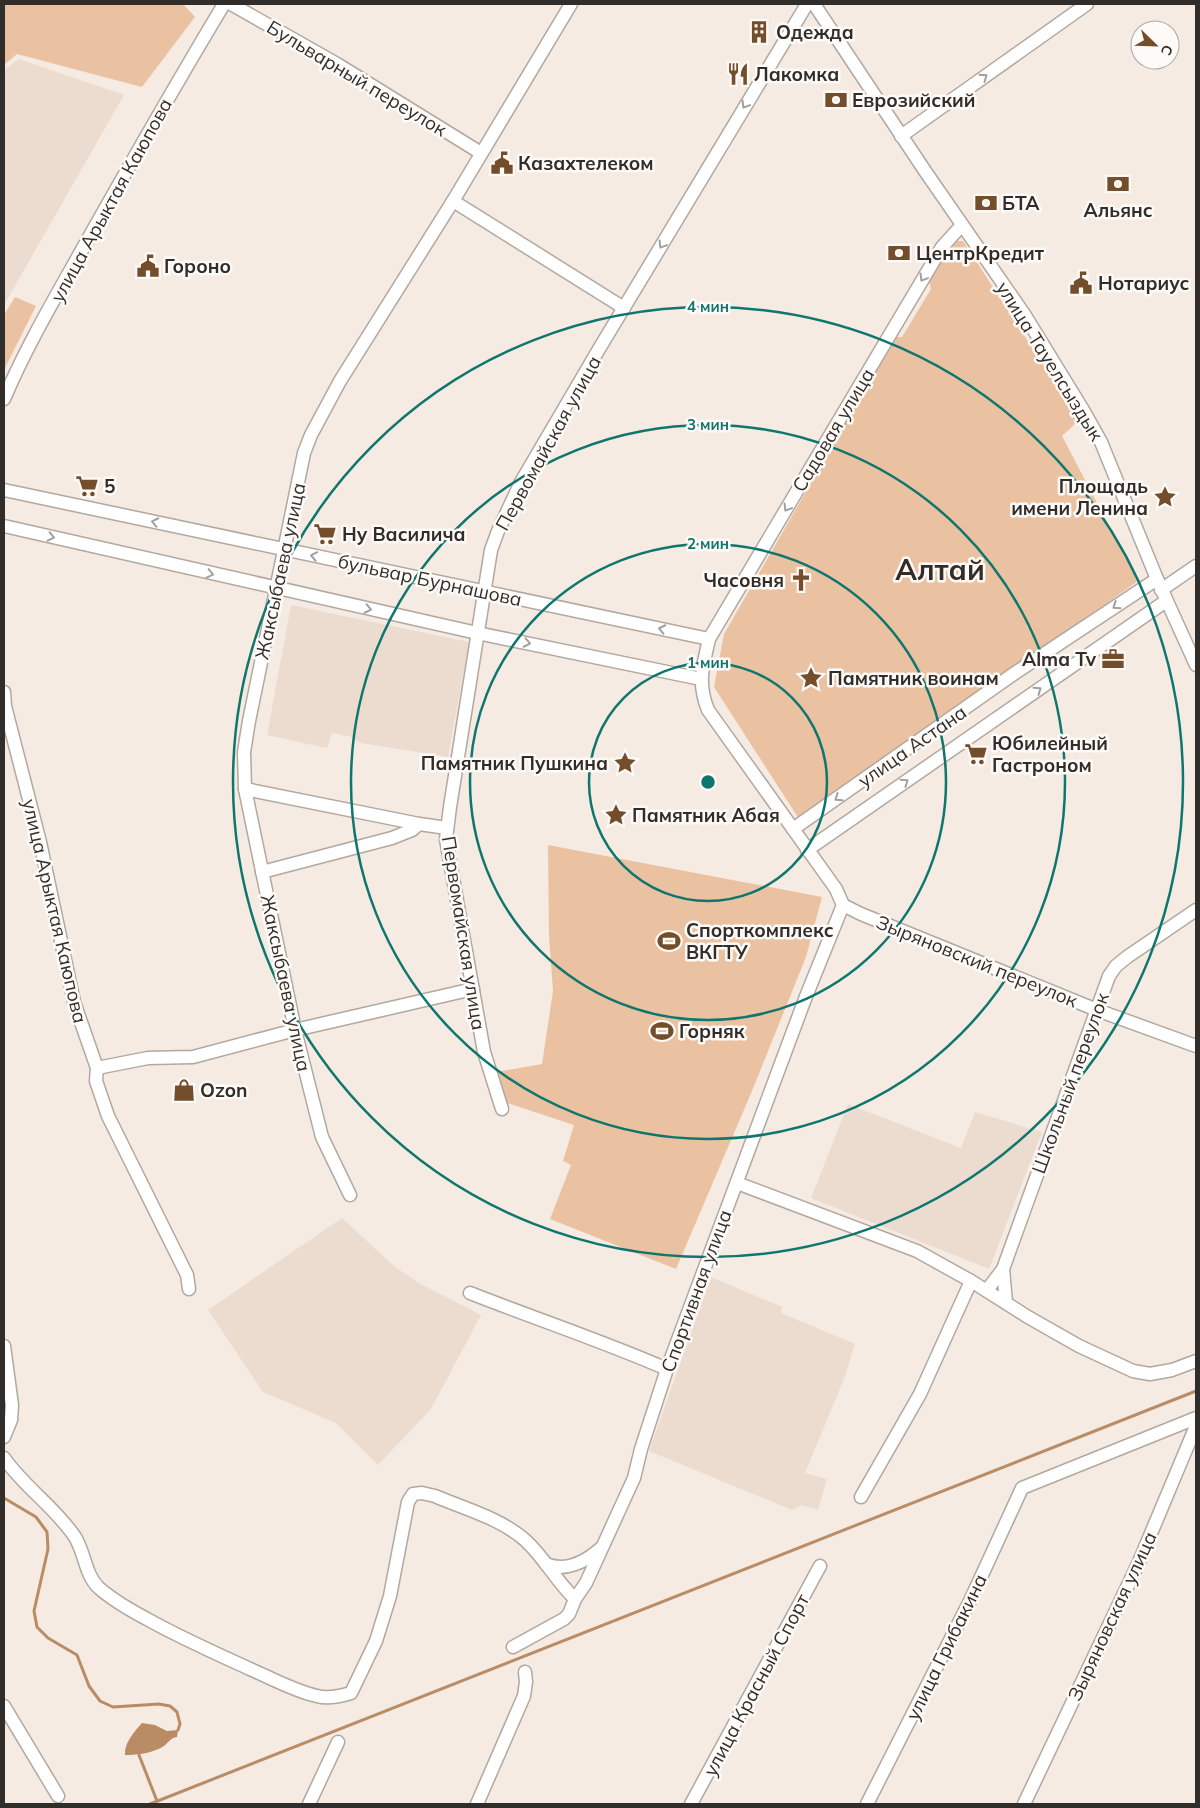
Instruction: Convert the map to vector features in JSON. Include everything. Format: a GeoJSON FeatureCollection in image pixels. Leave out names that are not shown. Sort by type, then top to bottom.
{"type":"FeatureCollection","features":[{"type":"Feature","properties":{"kind":"street","name":"улица Арыктая Каюпова"},"geometry":{"type":"LineString","coordinates":[[4,399],[22,358],[51,305],[152,125],[224,4]]}},
{"type":"Feature","properties":{"kind":"street","name":"Бульварный переулок"},"geometry":{"type":"LineString","coordinates":[[231,4],[337,64],[482,153]]}},
{"type":"Feature","properties":{"kind":"street","name":"Жаксыбаева улица"},"geometry":{"type":"LineString","coordinates":[[350,1195],[322,1137],[295,1030],[245,788],[244,752],[304,453],[311,435],[340,381],[453,201],[570,4]]}},
{"type":"Feature","properties":{"kind":"street","name":"Первомайская улица"},"geometry":{"type":"LineString","coordinates":[[502,1109],[484,1052],[446,839],[491,550],[521,482],[807,4]]}},
{"type":"Feature","properties":{"kind":"street","name":"улица Тауелсыздык"},"geometry":{"type":"LineString","coordinates":[[814,4],[901,136],[1024,314],[1102,442],[1161,590],[1196,665]]}},
{"type":"Feature","properties":{"kind":"street"},"geometry":{"type":"LineString","coordinates":[[901,136],[1088,4]]}},
{"type":"Feature","properties":{"kind":"street"},"geometry":{"type":"LineString","coordinates":[[453,201],[624,308]]}},
{"type":"Feature","properties":{"kind":"street","name":"Садовая улица"},"geometry":{"type":"LineString","coordinates":[[701,679],[709,639],[942,247],[962,225]]}},
{"type":"Feature","properties":{"kind":"street","name":"бульвар Бурнашова"},"geometry":{"type":"LineString","coordinates":[[4,490],[709,639]]}},
{"type":"Feature","properties":{"kind":"street"},"geometry":{"type":"LineString","coordinates":[[4,526],[276,589],[701,679],[702,696],[708,710],[836,888],[842,905]]}},
{"type":"Feature","properties":{"kind":"street","name":"улица Астана"},"geometry":{"type":"LineString","coordinates":[[807,850],[1196,566]]}},
{"type":"Feature","properties":{"kind":"street","name":"улица Астана"},"geometry":{"type":"LineString","coordinates":[[793,829],[1015,673],[1161,590]]}},
{"type":"Feature","properties":{"kind":"street","name":"улица Арыктая Каюпова"},"geometry":{"type":"LineString","coordinates":[[4,692],[4,706],[40,842],[74,1002],[97,1068],[96,1081],[108,1116],[187,1275],[189,1289]]}},
{"type":"Feature","properties":{"kind":"street"},"geometry":{"type":"LineString","coordinates":[[245,788],[419,824],[447,828]]}},
{"type":"Feature","properties":{"kind":"street"},"geometry":{"type":"LineString","coordinates":[[262,872],[392,838],[412,830],[419,824]]}},
{"type":"Feature","properties":{"kind":"street","name":"Зыряновский переулок"},"geometry":{"type":"LineString","coordinates":[[842,905],[1097,1010],[1196,1046]]}},
{"type":"Feature","properties":{"kind":"street","name":"Спортивная улица"},"geometry":{"type":"LineString","coordinates":[[514,1647],[564,1619],[569,1614],[574,1599],[586,1583],[634,1478],[641,1449],[667,1369],[804,999],[842,905]]}},
{"type":"Feature","properties":{"kind":"street","name":"Школьный переулок"},"geometry":{"type":"LineString","coordinates":[[987,1290],[1003,1269],[1109,976],[1116,966],[1196,910]]}},
{"type":"Feature","properties":{"kind":"street"},"geometry":{"type":"LineString","coordinates":[[97,1068],[148,1058],[193,1057],[295,1030],[473,989]]}},
{"type":"Feature","properties":{"kind":"street"},"geometry":{"type":"LineString","coordinates":[[737,1182],[917,1251],[971,1280],[1079,1346],[1133,1371],[1150,1374],[1157,1373],[1172,1370],[1196,1361]]}},
{"type":"Feature","properties":{"kind":"street"},"geometry":{"type":"LineString","coordinates":[[1003,1269],[1006,1302]]}},
{"type":"Feature","properties":{"kind":"street"},"geometry":{"type":"LineString","coordinates":[[861,1497],[920,1394],[971,1280]]}},
{"type":"Feature","properties":{"kind":"street"},"geometry":{"type":"LineString","coordinates":[[470,1293],[540,1321],[614,1346],[667,1369]]}},
{"type":"Feature","properties":{"kind":"street"},"geometry":{"type":"LineString","coordinates":[[4,1346],[12,1405],[11,1420],[4,1437]]}},
{"type":"Feature","properties":{"kind":"street","name":"улица Грибакина"},"geometry":{"type":"LineString","coordinates":[[866,1804],[970,1601],[1022,1488],[1196,1418]]}},
{"type":"Feature","properties":{"kind":"street","name":"Зыряновская улица"},"geometry":{"type":"LineString","coordinates":[[1024,1804],[1139,1562],[1196,1426]]}},
{"type":"Feature","properties":{"kind":"street"},"geometry":{"type":"LineString","coordinates":[[4,1458],[11,1468],[64,1523],[75,1538],[90,1575],[98,1586],[122,1605],[196,1645],[318,1697],[341,1696],[350,1693],[379,1632],[395,1578],[408,1502],[412,1494],[422,1493],[435,1496],[510,1528],[526,1541],[574,1599]]}},
{"type":"Feature","properties":{"kind":"street"},"geometry":{"type":"LineString","coordinates":[[546,1564],[554,1568],[564,1568],[592,1556],[601,1549]]}},
{"type":"Feature","properties":{"kind":"street","name":"улица Красный Спорт"},"geometry":{"type":"LineString","coordinates":[[691,1804],[820,1566]]}},
{"type":"Feature","properties":{"kind":"street"},"geometry":{"type":"LineString","coordinates":[[477,1804],[524,1696],[526,1682],[524,1672]]}},
{"type":"Feature","properties":{"kind":"street"},"geometry":{"type":"LineString","coordinates":[[4,1706],[58,1796]]}},
{"type":"Feature","properties":{"kind":"street"},"geometry":{"type":"LineString","coordinates":[[309,1804],[338,1742]]}},
{"type":"Feature","properties":{"kind":"shaded area"},"geometry":{"type":"Polygon","coordinates":[[[4,4],[183,4],[195,17],[142,87],[17,54],[4,65],[4,4]]]}},
{"type":"Feature","properties":{"kind":"shaded area"},"geometry":{"type":"Polygon","coordinates":[[[19,59],[124,95],[4,305],[4,70],[19,59]]]}},
{"type":"Feature","properties":{"kind":"shaded area"},"geometry":{"type":"Polygon","coordinates":[[[955,241],[963,241],[1079,420],[1062,436],[1138,581],[799,819],[714,687],[724,634],[895,337],[902,337],[931,289],[929,281],[950,245],[955,241]]]}},
{"type":"Feature","properties":{"kind":"shaded area"},"geometry":{"type":"Polygon","coordinates":[[[15,297],[36,306],[4,370],[4,315],[15,297]]]}},
{"type":"Feature","properties":{"kind":"shaded area"},"geometry":{"type":"Polygon","coordinates":[[[291,605],[469,642],[448,757],[361,743],[349,736],[332,733],[327,748],[267,735],[291,605]]]}},
{"type":"Feature","properties":{"kind":"shaded area","name":"Горняк"},"geometry":{"type":"Polygon","coordinates":[[[548,845],[822,897],[806,957],[752,1091],[676,1269],[550,1219],[571,1165],[563,1161],[574,1125],[504,1102],[496,1072],[542,1064],[553,991],[549,936],[548,845]]]}},
{"type":"Feature","properties":{"kind":"shaded area"},"geometry":{"type":"Polygon","coordinates":[[[848,1104],[961,1148],[975,1112],[1042,1132],[989,1269],[811,1198],[848,1104]]]}},
{"type":"Feature","properties":{"kind":"shaded area"},"geometry":{"type":"Polygon","coordinates":[[[342,1218],[395,1267],[419,1283],[481,1315],[431,1409],[378,1465],[336,1423],[263,1392],[208,1310],[342,1218]]]}},
{"type":"Feature","properties":{"kind":"shaded area"},"geometry":{"type":"Polygon","coordinates":[[[711,1277],[782,1307],[781,1313],[855,1344],[844,1379],[805,1473],[827,1479],[818,1510],[801,1505],[792,1510],[649,1451],[711,1277]]]}},
{"type":"Feature","properties":{"kind":"shaded area"},"geometry":{"type":"Polygon","coordinates":[[[142,1723],[155,1725],[167,1731],[178,1730],[177,1737],[155,1750],[125,1755],[128,1742],[142,1723]]]}},
{"type":"Feature","properties":{"kind":"waterway"},"geometry":{"type":"LineString","coordinates":[[150,1804],[1196,1391]]}},
{"type":"Feature","properties":{"kind":"waterway"},"geometry":{"type":"LineString","coordinates":[[4,1498],[36,1517],[47,1532],[48,1549],[34,1611],[37,1627],[48,1638],[77,1655],[89,1686],[100,1701],[113,1707],[159,1704],[170,1706],[177,1712],[180,1724],[178,1730]]}},
{"type":"Feature","properties":{"kind":"waterway"},"geometry":{"type":"LineString","coordinates":[[139,1755],[157,1801]]}},
{"type":"Feature","properties":{"kind":"place","name":"Одежда"},"geometry":{"type":"Point","coordinates":[759,32]}},
{"type":"Feature","properties":{"kind":"place","name":"Лакомка"},"geometry":{"type":"Point","coordinates":[738,74]}},
{"type":"Feature","properties":{"kind":"place","name":"Еврозийский"},"geometry":{"type":"Point","coordinates":[836,100]}},
{"type":"Feature","properties":{"kind":"place","name":"Казахтелеком"},"geometry":{"type":"Point","coordinates":[502,163]}},
{"type":"Feature","properties":{"kind":"place","name":"Альянс"},"geometry":{"type":"Point","coordinates":[1118,184]}},
{"type":"Feature","properties":{"kind":"place","name":"БТА"},"geometry":{"type":"Point","coordinates":[986,203]}},
{"type":"Feature","properties":{"kind":"place","name":"ЦентрКредит"},"geometry":{"type":"Point","coordinates":[899,253]}},
{"type":"Feature","properties":{"kind":"place","name":"Гороно"},"geometry":{"type":"Point","coordinates":[148,266]}},
{"type":"Feature","properties":{"kind":"place","name":"Нотариус"},"geometry":{"type":"Point","coordinates":[1081,283]}},
{"type":"Feature","properties":{"kind":"place","name":"5"},"geometry":{"type":"Point","coordinates":[87,486]}},
{"type":"Feature","properties":{"kind":"place","name":"Площадь имени Ленина"},"geometry":{"type":"Point","coordinates":[1165,497]}},
{"type":"Feature","properties":{"kind":"place","name":"Ну Василича"},"geometry":{"type":"Point","coordinates":[325,534]}},
{"type":"Feature","properties":{"kind":"place","name":"Часовня"},"geometry":{"type":"Point","coordinates":[801,580]}},
{"type":"Feature","properties":{"kind":"place","name":"Alma Tv"},"geometry":{"type":"Point","coordinates":[1113,659]}},
{"type":"Feature","properties":{"kind":"place","name":"Памятник воинам"},"geometry":{"type":"Point","coordinates":[811,678]}},
{"type":"Feature","properties":{"kind":"place","name":"Юбилейный Гастроном"},"geometry":{"type":"Point","coordinates":[976,754]}},
{"type":"Feature","properties":{"kind":"place","name":"Памятник Пушкина"},"geometry":{"type":"Point","coordinates":[625,763]}},
{"type":"Feature","properties":{"kind":"place","name":"Памятник Абая"},"geometry":{"type":"Point","coordinates":[616,815]}},
{"type":"Feature","properties":{"kind":"place","name":"Спорткомплекс ВКГТУ"},"geometry":{"type":"Point","coordinates":[669,941]}},
{"type":"Feature","properties":{"kind":"place","name":"Горняк"},"geometry":{"type":"Point","coordinates":[662,1031]}},
{"type":"Feature","properties":{"kind":"place","name":"Ozon"},"geometry":{"type":"Point","coordinates":[184,1090]}},
{"type":"Feature","properties":{"kind":"district","name":"Алтай"},"geometry":{"type":"Point","coordinates":[940,570]}}]}
